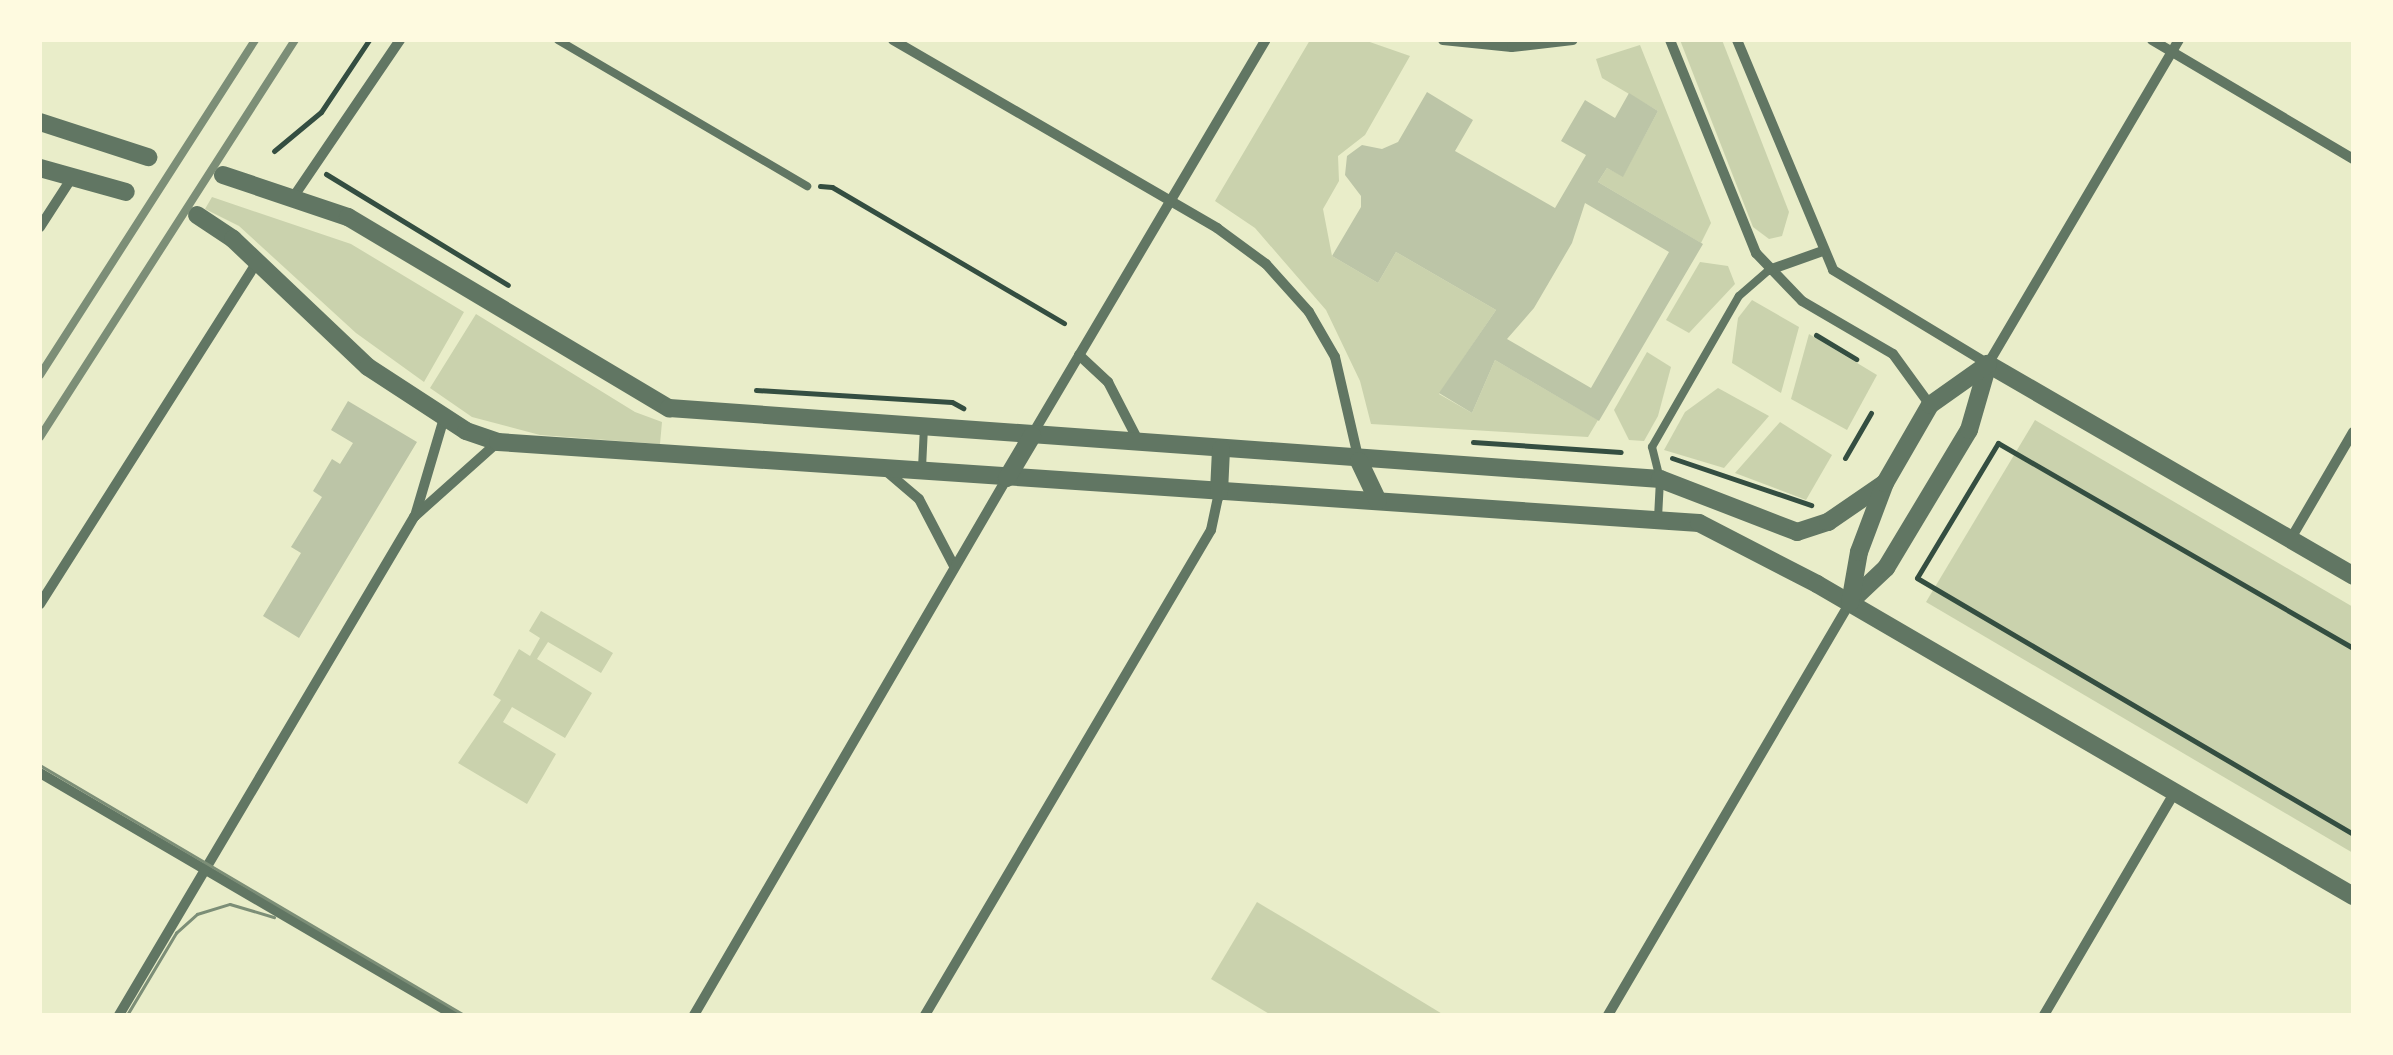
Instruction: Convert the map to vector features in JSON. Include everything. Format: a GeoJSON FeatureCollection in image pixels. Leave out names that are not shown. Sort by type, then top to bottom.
{"type":"FeatureCollection","features":[{"type":"Feature","properties":{"kind":"street"},"geometry":{"type":"LineString","coordinates":[[294,196],[400,40]]}},
{"type":"Feature","properties":{"kind":"street"},"geometry":{"type":"LineString","coordinates":[[894,40],[1253,252],[1309,312],[1340,368],[1360,461],[1378,501]]}},
{"type":"Feature","properties":{"kind":"street"},"geometry":{"type":"LineString","coordinates":[[694,1015],[1266,40]]}},
{"type":"Feature","properties":{"kind":"street"},"geometry":{"type":"LineString","coordinates":[[1443,40],[1518,47],[1573,40]]}},
{"type":"Feature","properties":{"kind":"street"},"geometry":{"type":"LineString","coordinates":[[1670,40],[1745,233],[1769,270],[1802,301],[1893,354],[1930,405]]}},
{"type":"Feature","properties":{"kind":"street"},"geometry":{"type":"LineString","coordinates":[[1737,40],[1820,252],[1849,283],[2353,576]]}},
{"type":"Feature","properties":{"kind":"street"},"geometry":{"type":"LineString","coordinates":[[2152,40],[2353,158]]}},
{"type":"Feature","properties":{"kind":"street"},"geometry":{"type":"LineString","coordinates":[[1608,1015],[1850,603],[1886,568],[1968,430],[1988,364],[2180,40]]}},
{"type":"Feature","properties":{"kind":"street"},"geometry":{"type":"LineString","coordinates":[[40,122],[148,157]]}},
{"type":"Feature","properties":{"kind":"street"},"geometry":{"type":"LineString","coordinates":[[40,168],[126,192]]}},
{"type":"Feature","properties":{"kind":"street"},"geometry":{"type":"LineString","coordinates":[[223,176],[294,196],[348,217],[669,408],[1360,461],[1660,479],[1797,532],[1828,522],[1885,483]]}},
{"type":"Feature","properties":{"kind":"street"},"geometry":{"type":"LineString","coordinates":[[40,227],[71,179]]}},
{"type":"Feature","properties":{"kind":"street"},"geometry":{"type":"LineString","coordinates":[[197,216],[256,263],[368,367],[444,418],[498,442],[1658,518],[1718,530],[2353,896]]}},
{"type":"Feature","properties":{"kind":"street"},"geometry":{"type":"LineString","coordinates":[[1769,270],[1820,252]]}},
{"type":"Feature","properties":{"kind":"street"},"geometry":{"type":"LineString","coordinates":[[40,604],[256,263]]}},
{"type":"Feature","properties":{"kind":"street"},"geometry":{"type":"LineString","coordinates":[[1079,355],[1108,382],[1140,443]]}},
{"type":"Feature","properties":{"kind":"street"},"geometry":{"type":"LineString","coordinates":[[1850,603],[1859,552],[1885,483],[1930,405],[1988,364]]}},
{"type":"Feature","properties":{"kind":"street"},"geometry":{"type":"LineString","coordinates":[[119,1015],[414,517],[444,418]]}},
{"type":"Feature","properties":{"kind":"street"},"geometry":{"type":"LineString","coordinates":[[2290,540],[2353,432]]}},
{"type":"Feature","properties":{"kind":"street"},"geometry":{"type":"LineString","coordinates":[[414,517],[498,442]]}},
{"type":"Feature","properties":{"kind":"street"},"geometry":{"type":"LineString","coordinates":[[925,1015],[1212,530],[1220,492],[1221,449]]}},
{"type":"Feature","properties":{"kind":"street"},"geometry":{"type":"LineString","coordinates":[[883,470],[919,499],[954,566]]}},
{"type":"Feature","properties":{"kind":"street"},"geometry":{"type":"LineString","coordinates":[[40,773],[454,1015]]}},
{"type":"Feature","properties":{"kind":"street"},"geometry":{"type":"LineString","coordinates":[[2044,1015],[2175,792]]}},
{"type":"Feature","properties":{"kind":"lane"},"geometry":{"type":"LineString","coordinates":[[558,40],[808,186]]}},
{"type":"Feature","properties":{"kind":"lane"},"geometry":{"type":"LineString","coordinates":[[1658,518],[1660,479],[1652,448],[1739,296],[1769,270]]}},
{"type":"Feature","properties":{"kind":"lane"},"geometry":{"type":"LineString","coordinates":[[922,472],[924,427]]}},
{"type":"Feature","properties":{"kind":"path"},"geometry":{"type":"LineString","coordinates":[[274,151],[328,104],[369,40]]}},
{"type":"Feature","properties":{"kind":"path"},"geometry":{"type":"LineString","coordinates":[[343,180],[520,292]]}},
{"type":"Feature","properties":{"kind":"path"},"geometry":{"type":"LineString","coordinates":[[808,186],[832,187],[1064,323]]}},
{"type":"Feature","properties":{"kind":"path"},"geometry":{"type":"LineString","coordinates":[[1816,335],[1856,359]]}},
{"type":"Feature","properties":{"kind":"path"},"geometry":{"type":"LineString","coordinates":[[743,390],[952,402],[968,410]]}},
{"type":"Feature","properties":{"kind":"path"},"geometry":{"type":"LineString","coordinates":[[1845,458],[1871,412]]}},
{"type":"Feature","properties":{"kind":"path"},"geometry":{"type":"LineString","coordinates":[[2353,648],[1998,443],[1917,578],[2353,834]]}},
{"type":"Feature","properties":{"kind":"path"},"geometry":{"type":"LineString","coordinates":[[1664,456],[1811,505]]}},
{"type":"Feature","properties":{"kind":"green space"},"geometry":{"type":"Polygon","coordinates":[[[1310,40],[1364,40],[1410,56],[1365,135],[1338,156],[1339,181],[1323,209],[1332,256],[1378,283],[1396,252],[1496,310],[1439,394],[1472,413],[1495,360],[1598,420],[1588,437],[1371,424],[1360,381],[1326,310],[1255,228],[1215,201],[1310,40]]]}},
{"type":"Feature","properties":{"kind":"green space"},"geometry":{"type":"Polygon","coordinates":[[[1680,40],[1722,40],[1789,212],[1782,236],[1769,239],[1753,227],[1680,40]]]}},
{"type":"Feature","properties":{"kind":"green space"},"geometry":{"type":"Polygon","coordinates":[[[1640,45],[1711,223],[1701,243],[1598,182],[1607,168],[1623,176],[1658,111],[1602,78],[1596,59],[1640,45]]]}},
{"type":"Feature","properties":{"kind":"green space"},"geometry":{"type":"Polygon","coordinates":[[[212,197],[351,244],[464,312],[424,382],[356,333],[239,226],[205,209],[212,197]]]}},
{"type":"Feature","properties":{"kind":"green space"},"geometry":{"type":"Polygon","coordinates":[[[1700,262],[1728,266],[1735,284],[1689,333],[1666,320],[1700,262]]]}},
{"type":"Feature","properties":{"kind":"green space"},"geometry":{"type":"Polygon","coordinates":[[[1752,300],[1799,327],[1781,393],[1732,363],[1738,318],[1752,300]]]}},
{"type":"Feature","properties":{"kind":"green space"},"geometry":{"type":"Polygon","coordinates":[[[476,314],[635,412],[662,422],[660,444],[540,435],[472,417],[430,388],[476,314]]]}},
{"type":"Feature","properties":{"kind":"green space"},"geometry":{"type":"Polygon","coordinates":[[[1809,334],[1877,375],[1847,430],[1791,399],[1809,334]]]}},
{"type":"Feature","properties":{"kind":"green space"},"geometry":{"type":"Polygon","coordinates":[[[1647,352],[1671,367],[1658,416],[1644,441],[1629,440],[1614,410],[1647,352]]]}},
{"type":"Feature","properties":{"kind":"green space"},"geometry":{"type":"Polygon","coordinates":[[[1718,388],[1769,416],[1724,468],[1664,450],[1685,412],[1718,388]]]}},
{"type":"Feature","properties":{"kind":"green space"},"geometry":{"type":"Polygon","coordinates":[[[2035,420],[2353,607],[2353,853],[1926,602],[2035,420]]]}},
{"type":"Feature","properties":{"kind":"green space"},"geometry":{"type":"Polygon","coordinates":[[[1780,422],[1832,455],[1806,500],[1735,473],[1780,422]]]}},
{"type":"Feature","properties":{"kind":"green space"},"geometry":{"type":"Polygon","coordinates":[[[541,611],[613,653],[601,673],[548,642],[537,659],[592,693],[565,738],[512,707],[503,722],[556,754],[527,804],[458,763],[501,700],[493,695],[519,649],[530,656],[540,638],[529,631],[541,611]]]}},
{"type":"Feature","properties":{"kind":"green space"},"geometry":{"type":"Polygon","coordinates":[[[1257,902],[1444,1015],[1271,1015],[1211,979],[1257,902]]]}},
{"type":"Feature","properties":{"kind":"building"},"geometry":{"type":"Polygon","coordinates":[[[1427,92],[1473,120],[1455,151],[1555,208],[1586,155],[1561,141],[1585,100],[1615,118],[1629,93],[1658,111],[1623,177],[1607,168],[1598,182],[1703,244],[1599,421],[1495,360],[1472,413],[1439,393],[1496,310],[1396,252],[1378,283],[1332,256],[1361,207],[1361,196],[1345,175],[1347,156],[1362,145],[1382,149],[1398,142],[1427,92]],[[1585,203],[1572,243],[1534,308],[1507,339],[1591,388],[1669,252],[1585,203]]]}},
{"type":"Feature","properties":{"kind":"building"},"geometry":{"type":"Polygon","coordinates":[[[348,401],[417,442],[299,638],[263,616],[301,553],[291,547],[322,497],[313,491],[332,459],[340,464],[353,443],[331,430],[348,401]]]}},
{"type":"Feature","properties":{"kind":"tram line"},"geometry":{"type":"LineString","coordinates":[[40,765],[464,1015]]}},
{"type":"Feature","properties":{"kind":"tram line"},"geometry":{"type":"LineString","coordinates":[[127,1015],[176,933],[197,914],[230,904],[274,917]]}},
{"type":"Feature","properties":{"kind":"railway"},"geometry":{"type":"LineString","coordinates":[[40,375],[255,40]]}},
{"type":"Feature","properties":{"kind":"railway"},"geometry":{"type":"LineString","coordinates":[[40,437],[295,40]]}}]}
